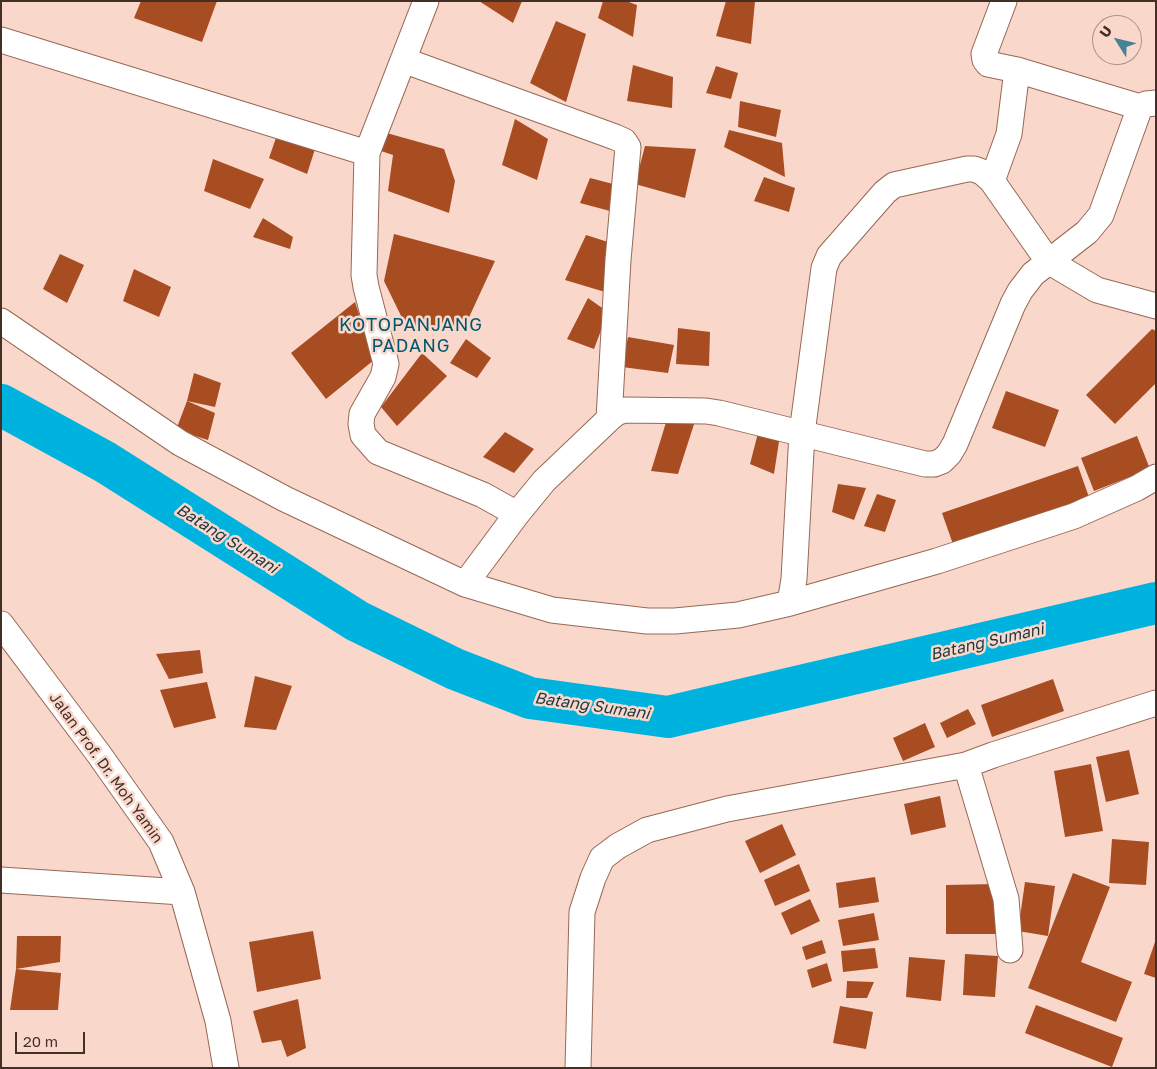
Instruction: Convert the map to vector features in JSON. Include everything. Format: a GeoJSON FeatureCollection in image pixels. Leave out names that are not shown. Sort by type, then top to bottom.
{"type":"FeatureCollection","features":[{"type":"Feature","properties":{"kind":"street"},"geometry":{"type":"LineString","coordinates":[[426,1],[367,153],[364,275],[386,364],[383,377],[362,414],[361,424],[363,435],[378,452],[483,495],[517,514]]}},
{"type":"Feature","properties":{"kind":"street"},"geometry":{"type":"LineString","coordinates":[[465,584],[544,481],[608,419],[616,413],[625,410],[636,408],[706,411],[925,464],[934,464],[942,461],[949,454],[955,444],[1017,298],[1026,283],[1048,261],[1087,232],[1101,216],[1148,105],[988,64],[984,54],[1004,1]]}},
{"type":"Feature","properties":{"kind":"street"},"geometry":{"type":"LineString","coordinates":[[1,40],[367,153]]}},
{"type":"Feature","properties":{"kind":"street"},"geometry":{"type":"LineString","coordinates":[[403,60],[615,137],[624,141],[628,147],[618,260],[608,419]]}},
{"type":"Feature","properties":{"kind":"street"},"geometry":{"type":"LineString","coordinates":[[992,181],[1009,134],[1017,70]]}},
{"type":"Feature","properties":{"kind":"street"},"geometry":{"type":"LineString","coordinates":[[790,603],[794,579],[802,433],[824,268],[829,256],[885,192],[894,185],[968,169],[982,172],[992,181],[1048,261],[1097,290],[1156,306]]}},
{"type":"Feature","properties":{"kind":"street"},"geometry":{"type":"LineString","coordinates":[[1,321],[180,442],[285,499],[465,584],[552,610],[647,621],[675,621],[738,615],[790,603],[937,561],[1074,516],[1137,488],[1156,476]]}},
{"type":"Feature","properties":{"kind":"street","name":"Jalan Prof. Dr. Moh Yamin"},"geometry":{"type":"LineString","coordinates":[[1,624],[98,753],[161,842],[182,892],[218,1021],[226,1068]]}},
{"type":"Feature","properties":{"kind":"street"},"geometry":{"type":"LineString","coordinates":[[578,1068],[582,912],[602,858],[618,846],[647,830],[727,809],[966,765],[1156,703]]}},
{"type":"Feature","properties":{"kind":"street"},"geometry":{"type":"LineString","coordinates":[[966,765],[1006,899],[1010,950]]}},
{"type":"Feature","properties":{"kind":"street"},"geometry":{"type":"LineString","coordinates":[[1,880],[182,892]]}},
{"type":"Feature","properties":{"kind":"building"},"geometry":{"type":"Polygon","coordinates":[[[141,1],[217,1],[202,42],[134,18],[141,1]]]}},
{"type":"Feature","properties":{"kind":"building"},"geometry":{"type":"Polygon","coordinates":[[[479,1],[522,1],[513,23],[479,1]]]}},
{"type":"Feature","properties":{"kind":"building"},"geometry":{"type":"Polygon","coordinates":[[[603,1],[626,1],[637,5],[633,37],[598,18],[603,1]]]}},
{"type":"Feature","properties":{"kind":"building"},"geometry":{"type":"Polygon","coordinates":[[[726,1],[755,1],[751,44],[716,36],[726,1]]]}},
{"type":"Feature","properties":{"kind":"building"},"geometry":{"type":"Polygon","coordinates":[[[556,21],[586,34],[566,102],[530,83],[556,21]]]}},
{"type":"Feature","properties":{"kind":"building"},"geometry":{"type":"Polygon","coordinates":[[[633,65],[673,77],[672,108],[627,101],[633,65]]]}},
{"type":"Feature","properties":{"kind":"building"},"geometry":{"type":"Polygon","coordinates":[[[716,66],[738,73],[731,99],[706,93],[716,66]]]}},
{"type":"Feature","properties":{"kind":"building"},"geometry":{"type":"Polygon","coordinates":[[[740,101],[781,110],[776,137],[738,127],[740,101]]]}},
{"type":"Feature","properties":{"kind":"building"},"geometry":{"type":"Polygon","coordinates":[[[515,119],[548,139],[537,180],[502,165],[515,119]]]}},
{"type":"Feature","properties":{"kind":"building"},"geometry":{"type":"Polygon","coordinates":[[[729,130],[782,143],[785,177],[724,147],[729,130]]]}},
{"type":"Feature","properties":{"kind":"building"},"geometry":{"type":"Polygon","coordinates":[[[278,132],[316,146],[307,174],[269,158],[278,132]]]}},
{"type":"Feature","properties":{"kind":"building"},"geometry":{"type":"Polygon","coordinates":[[[383,132],[444,149],[455,181],[449,213],[388,191],[393,155],[381,151],[383,132]]]}},
{"type":"Feature","properties":{"kind":"building"},"geometry":{"type":"Polygon","coordinates":[[[645,146],[696,149],[685,198],[635,184],[645,146]]]}},
{"type":"Feature","properties":{"kind":"building"},"geometry":{"type":"Polygon","coordinates":[[[213,159],[264,179],[250,209],[204,191],[213,159]]]}},
{"type":"Feature","properties":{"kind":"building"},"geometry":{"type":"Polygon","coordinates":[[[764,177],[795,188],[789,212],[754,201],[764,177]]]}},
{"type":"Feature","properties":{"kind":"building"},"geometry":{"type":"Polygon","coordinates":[[[590,178],[617,185],[610,211],[580,203],[590,178]]]}},
{"type":"Feature","properties":{"kind":"building"},"geometry":{"type":"Polygon","coordinates":[[[263,218],[293,237],[290,249],[253,237],[263,218]]]}},
{"type":"Feature","properties":{"kind":"building"},"geometry":{"type":"Polygon","coordinates":[[[394,234],[495,261],[465,326],[406,326],[384,281],[394,234]]]}},
{"type":"Feature","properties":{"kind":"building"},"geometry":{"type":"Polygon","coordinates":[[[586,235],[608,242],[605,292],[565,280],[586,235]]]}},
{"type":"Feature","properties":{"kind":"building"},"geometry":{"type":"Polygon","coordinates":[[[60,254],[84,265],[67,303],[43,289],[60,254]]]}},
{"type":"Feature","properties":{"kind":"building"},"geometry":{"type":"Polygon","coordinates":[[[134,269],[171,287],[159,317],[123,301],[134,269]]]}},
{"type":"Feature","properties":{"kind":"building"},"geometry":{"type":"Polygon","coordinates":[[[588,298],[608,312],[594,349],[567,339],[588,298]]]}},
{"type":"Feature","properties":{"kind":"building"},"geometry":{"type":"Polygon","coordinates":[[[355,302],[374,360],[326,399],[291,353],[355,302]]]}},
{"type":"Feature","properties":{"kind":"building"},"geometry":{"type":"Polygon","coordinates":[[[678,328],[710,332],[709,366],[676,364],[678,328]]]}},
{"type":"Feature","properties":{"kind":"building"},"geometry":{"type":"Polygon","coordinates":[[[1152,329],[1156,331],[1156,383],[1115,424],[1086,395],[1152,329]]]}},
{"type":"Feature","properties":{"kind":"building"},"geometry":{"type":"Polygon","coordinates":[[[628,337],[674,345],[668,373],[622,367],[628,337]]]}},
{"type":"Feature","properties":{"kind":"building"},"geometry":{"type":"Polygon","coordinates":[[[466,339],[491,358],[477,378],[450,363],[466,339]]]}},
{"type":"Feature","properties":{"kind":"building"},"geometry":{"type":"Polygon","coordinates":[[[422,353],[447,376],[397,426],[381,407],[422,353]]]}},
{"type":"Feature","properties":{"kind":"building"},"geometry":{"type":"Polygon","coordinates":[[[194,373],[221,383],[215,407],[187,401],[194,373]]]}},
{"type":"Feature","properties":{"kind":"building"},"geometry":{"type":"Polygon","coordinates":[[[1006,391],[1059,410],[1045,447],[992,428],[1006,391]]]}},
{"type":"Feature","properties":{"kind":"building"},"geometry":{"type":"Polygon","coordinates":[[[187,401],[215,413],[208,440],[176,430],[187,401]]]}},
{"type":"Feature","properties":{"kind":"building"},"geometry":{"type":"Polygon","coordinates":[[[668,416],[696,418],[678,474],[651,471],[668,416]]]}},
{"type":"Feature","properties":{"kind":"building"},"geometry":{"type":"Polygon","coordinates":[[[505,432],[534,449],[514,473],[483,457],[505,432]]]}},
{"type":"Feature","properties":{"kind":"building"},"geometry":{"type":"Polygon","coordinates":[[[758,433],[780,435],[774,474],[750,464],[758,433]]]}},
{"type":"Feature","properties":{"kind":"building"},"geometry":{"type":"Polygon","coordinates":[[[1137,436],[1150,469],[1094,491],[1081,458],[1137,436]]]}},
{"type":"Feature","properties":{"kind":"building"},"geometry":{"type":"Polygon","coordinates":[[[1078,466],[1090,500],[954,547],[942,513],[1078,466]]]}},
{"type":"Feature","properties":{"kind":"building"},"geometry":{"type":"Polygon","coordinates":[[[838,484],[866,488],[854,520],[832,512],[838,484]]]}},
{"type":"Feature","properties":{"kind":"building"},"geometry":{"type":"Polygon","coordinates":[[[877,494],[896,500],[885,532],[864,526],[877,494]]]}},
{"type":"Feature","properties":{"kind":"building"},"geometry":{"type":"Polygon","coordinates":[[[200,650],[203,673],[169,679],[156,654],[200,650]]]}},
{"type":"Feature","properties":{"kind":"building"},"geometry":{"type":"Polygon","coordinates":[[[255,676],[292,686],[276,730],[244,727],[255,676]]]}},
{"type":"Feature","properties":{"kind":"building"},"geometry":{"type":"Polygon","coordinates":[[[1053,679],[1064,711],[992,737],[981,705],[1053,679]]]}},
{"type":"Feature","properties":{"kind":"building"},"geometry":{"type":"Polygon","coordinates":[[[207,682],[216,718],[174,728],[160,690],[207,682]]]}},
{"type":"Feature","properties":{"kind":"building"},"geometry":{"type":"Polygon","coordinates":[[[968,709],[976,724],[947,738],[940,723],[968,709]]]}},
{"type":"Feature","properties":{"kind":"building"},"geometry":{"type":"Polygon","coordinates":[[[925,723],[935,747],[903,761],[893,738],[925,723]]]}},
{"type":"Feature","properties":{"kind":"building"},"geometry":{"type":"Polygon","coordinates":[[[1129,750],[1139,794],[1106,802],[1096,757],[1129,750]]]}},
{"type":"Feature","properties":{"kind":"building"},"geometry":{"type":"Polygon","coordinates":[[[1091,764],[1103,831],[1065,837],[1054,771],[1091,764]]]}},
{"type":"Feature","properties":{"kind":"building"},"geometry":{"type":"Polygon","coordinates":[[[940,796],[946,827],[911,835],[904,804],[940,796]]]}},
{"type":"Feature","properties":{"kind":"building"},"geometry":{"type":"Polygon","coordinates":[[[782,824],[796,855],[760,873],[745,841],[782,824]]]}},
{"type":"Feature","properties":{"kind":"building"},"geometry":{"type":"Polygon","coordinates":[[[1112,839],[1149,842],[1146,885],[1109,883],[1112,839]]]}},
{"type":"Feature","properties":{"kind":"building"},"geometry":{"type":"Polygon","coordinates":[[[799,864],[810,891],[775,906],[764,880],[799,864]]]}},
{"type":"Feature","properties":{"kind":"building"},"geometry":{"type":"Polygon","coordinates":[[[1073,873],[1110,887],[1081,962],[1132,982],[1116,1022],[1028,988],[1073,873]]]}},
{"type":"Feature","properties":{"kind":"building"},"geometry":{"type":"Polygon","coordinates":[[[875,877],[879,902],[839,908],[836,883],[875,877]]]}},
{"type":"Feature","properties":{"kind":"building"},"geometry":{"type":"Polygon","coordinates":[[[1025,882],[1055,886],[1048,936],[1018,931],[1025,882]]]}},
{"type":"Feature","properties":{"kind":"building"},"geometry":{"type":"Polygon","coordinates":[[[996,884],[997,934],[946,934],[946,885],[996,884]]]}},
{"type":"Feature","properties":{"kind":"building"},"geometry":{"type":"Polygon","coordinates":[[[810,899],[820,921],[791,935],[781,913],[810,899]]]}},
{"type":"Feature","properties":{"kind":"building"},"geometry":{"type":"Polygon","coordinates":[[[874,913],[879,940],[843,946],[838,920],[874,913]]]}},
{"type":"Feature","properties":{"kind":"building"},"geometry":{"type":"Polygon","coordinates":[[[313,931],[321,979],[257,992],[249,942],[313,931]]]}},
{"type":"Feature","properties":{"kind":"building"},"geometry":{"type":"Polygon","coordinates":[[[17,936],[61,936],[60,962],[16,969],[17,936]]]}},
{"type":"Feature","properties":{"kind":"building"},"geometry":{"type":"Polygon","coordinates":[[[822,940],[826,953],[806,960],[802,947],[822,940]]]}},
{"type":"Feature","properties":{"kind":"building"},"geometry":{"type":"Polygon","coordinates":[[[1156,942],[1156,978],[1144,974],[1156,942]]]}},
{"type":"Feature","properties":{"kind":"building"},"geometry":{"type":"Polygon","coordinates":[[[875,948],[878,968],[843,972],[841,951],[875,948]]]}},
{"type":"Feature","properties":{"kind":"building"},"geometry":{"type":"Polygon","coordinates":[[[965,954],[998,956],[995,997],[963,995],[965,954]]]}},
{"type":"Feature","properties":{"kind":"building"},"geometry":{"type":"Polygon","coordinates":[[[909,957],[945,960],[941,1001],[906,997],[909,957]]]}},
{"type":"Feature","properties":{"kind":"building"},"geometry":{"type":"Polygon","coordinates":[[[827,963],[832,981],[812,988],[807,970],[827,963]]]}},
{"type":"Feature","properties":{"kind":"building"},"geometry":{"type":"Polygon","coordinates":[[[16,969],[61,973],[58,1010],[10,1010],[16,969]]]}},
{"type":"Feature","properties":{"kind":"building"},"geometry":{"type":"Polygon","coordinates":[[[847,981],[874,982],[867,998],[846,998],[847,981]]]}},
{"type":"Feature","properties":{"kind":"building"},"geometry":{"type":"Polygon","coordinates":[[[298,999],[306,1048],[287,1057],[281,1040],[262,1043],[253,1011],[298,999]]]}},
{"type":"Feature","properties":{"kind":"building"},"geometry":{"type":"Polygon","coordinates":[[[1036,1005],[1123,1038],[1112,1067],[1025,1033],[1036,1005]]]}},
{"type":"Feature","properties":{"kind":"building"},"geometry":{"type":"Polygon","coordinates":[[[840,1006],[873,1012],[866,1049],[833,1043],[840,1006]]]}},
{"type":"Feature","properties":{"kind":"waterway","name":"Batang Sumani"},"geometry":{"type":"LineString","coordinates":[[1,405],[105,462],[357,621],[455,669],[530,698],[668,717],[1156,603]]}},
{"type":"Feature","properties":{"kind":"district","name":"KOTOPANJANG PADANG"},"geometry":{"type":"Point","coordinates":[411,335]}}]}
